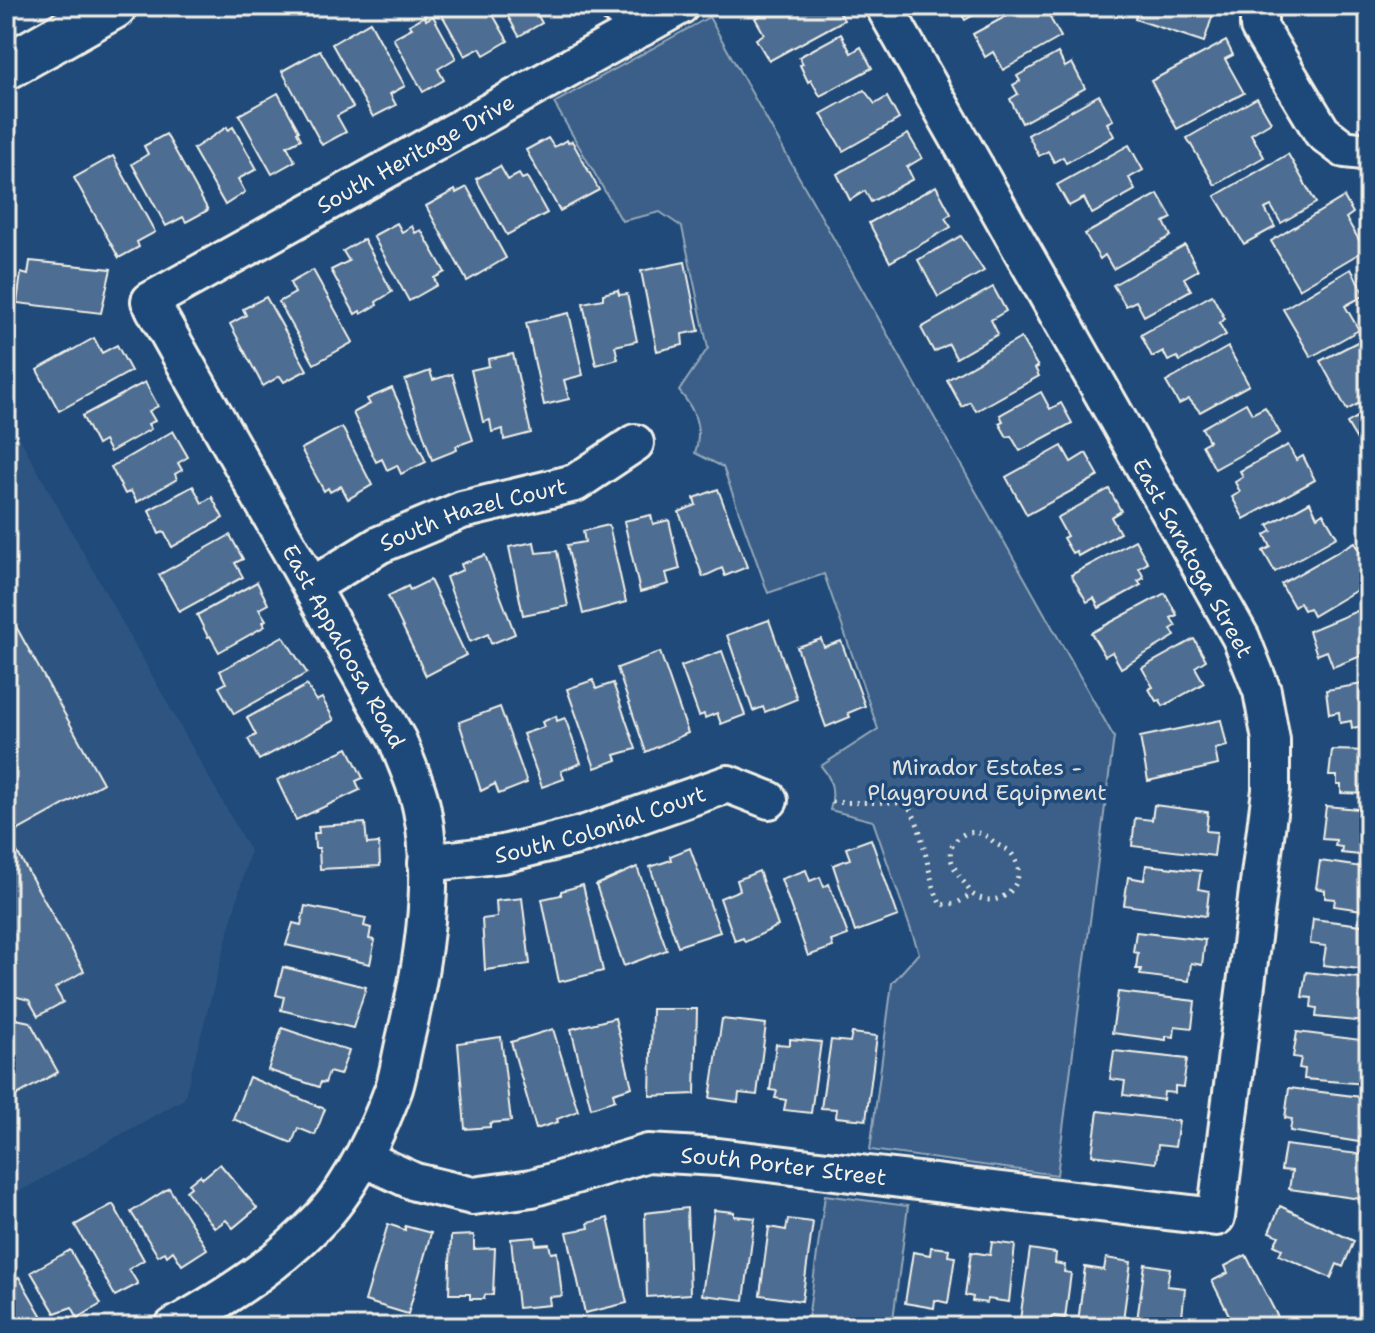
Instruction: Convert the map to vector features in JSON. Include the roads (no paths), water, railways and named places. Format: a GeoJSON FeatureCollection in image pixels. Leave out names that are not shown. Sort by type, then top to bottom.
{"type":"FeatureCollection","features":[{"type":"Feature","properties":{"kind":"main road"},"geometry":{"type":"LineString","coordinates":[[6,67],[114,6]]}},
{"type":"Feature","properties":{"kind":"street","name":"South Heritage Drive"},"geometry":{"type":"LineString","coordinates":[[150,301],[634,13],[680,6]]}},
{"type":"Feature","properties":{"kind":"street","name":"East Saratoga Street"},"geometry":{"type":"LineString","coordinates":[[884,6],[1233,625],[1262,691],[1271,740],[1271,790],[1216,1217]]}},
{"type":"Feature","properties":{"kind":"street"},"geometry":{"type":"LineString","coordinates":[[1259,6],[1259,27],[1322,132],[1344,149],[1369,152]]}},
{"type":"Feature","properties":{"kind":"street","name":"East Appaloosa Road"},"geometry":{"type":"LineString","coordinates":[[150,301],[398,741],[422,810],[427,863],[425,930],[415,996],[394,1086],[363,1158],[326,1213],[275,1263],[216,1303],[173,1327]]}},
{"type":"Feature","properties":{"kind":"street","name":"South Hazel Court"},"geometry":{"type":"LineString","coordinates":[[312,586],[379,545],[462,510],[575,483],[635,443]]}},
{"type":"Feature","properties":{"kind":"street","name":"South Colonial Court"},"geometry":{"type":"LineString","coordinates":[[427,863],[503,854],[585,834],[728,784],[769,800]]}},
{"type":"Feature","properties":{"kind":"street","name":"South Porter Street"},"geometry":{"type":"LineString","coordinates":[[363,1158],[415,1182],[473,1196],[532,1188],[648,1153],[718,1157],[1216,1217]]}},
{"type":"Feature","properties":{"kind":"park label","name":"Mirador Estates - Playground Equipment"},"geometry":{"type":"Point","coordinates":[987,780]}}]}
